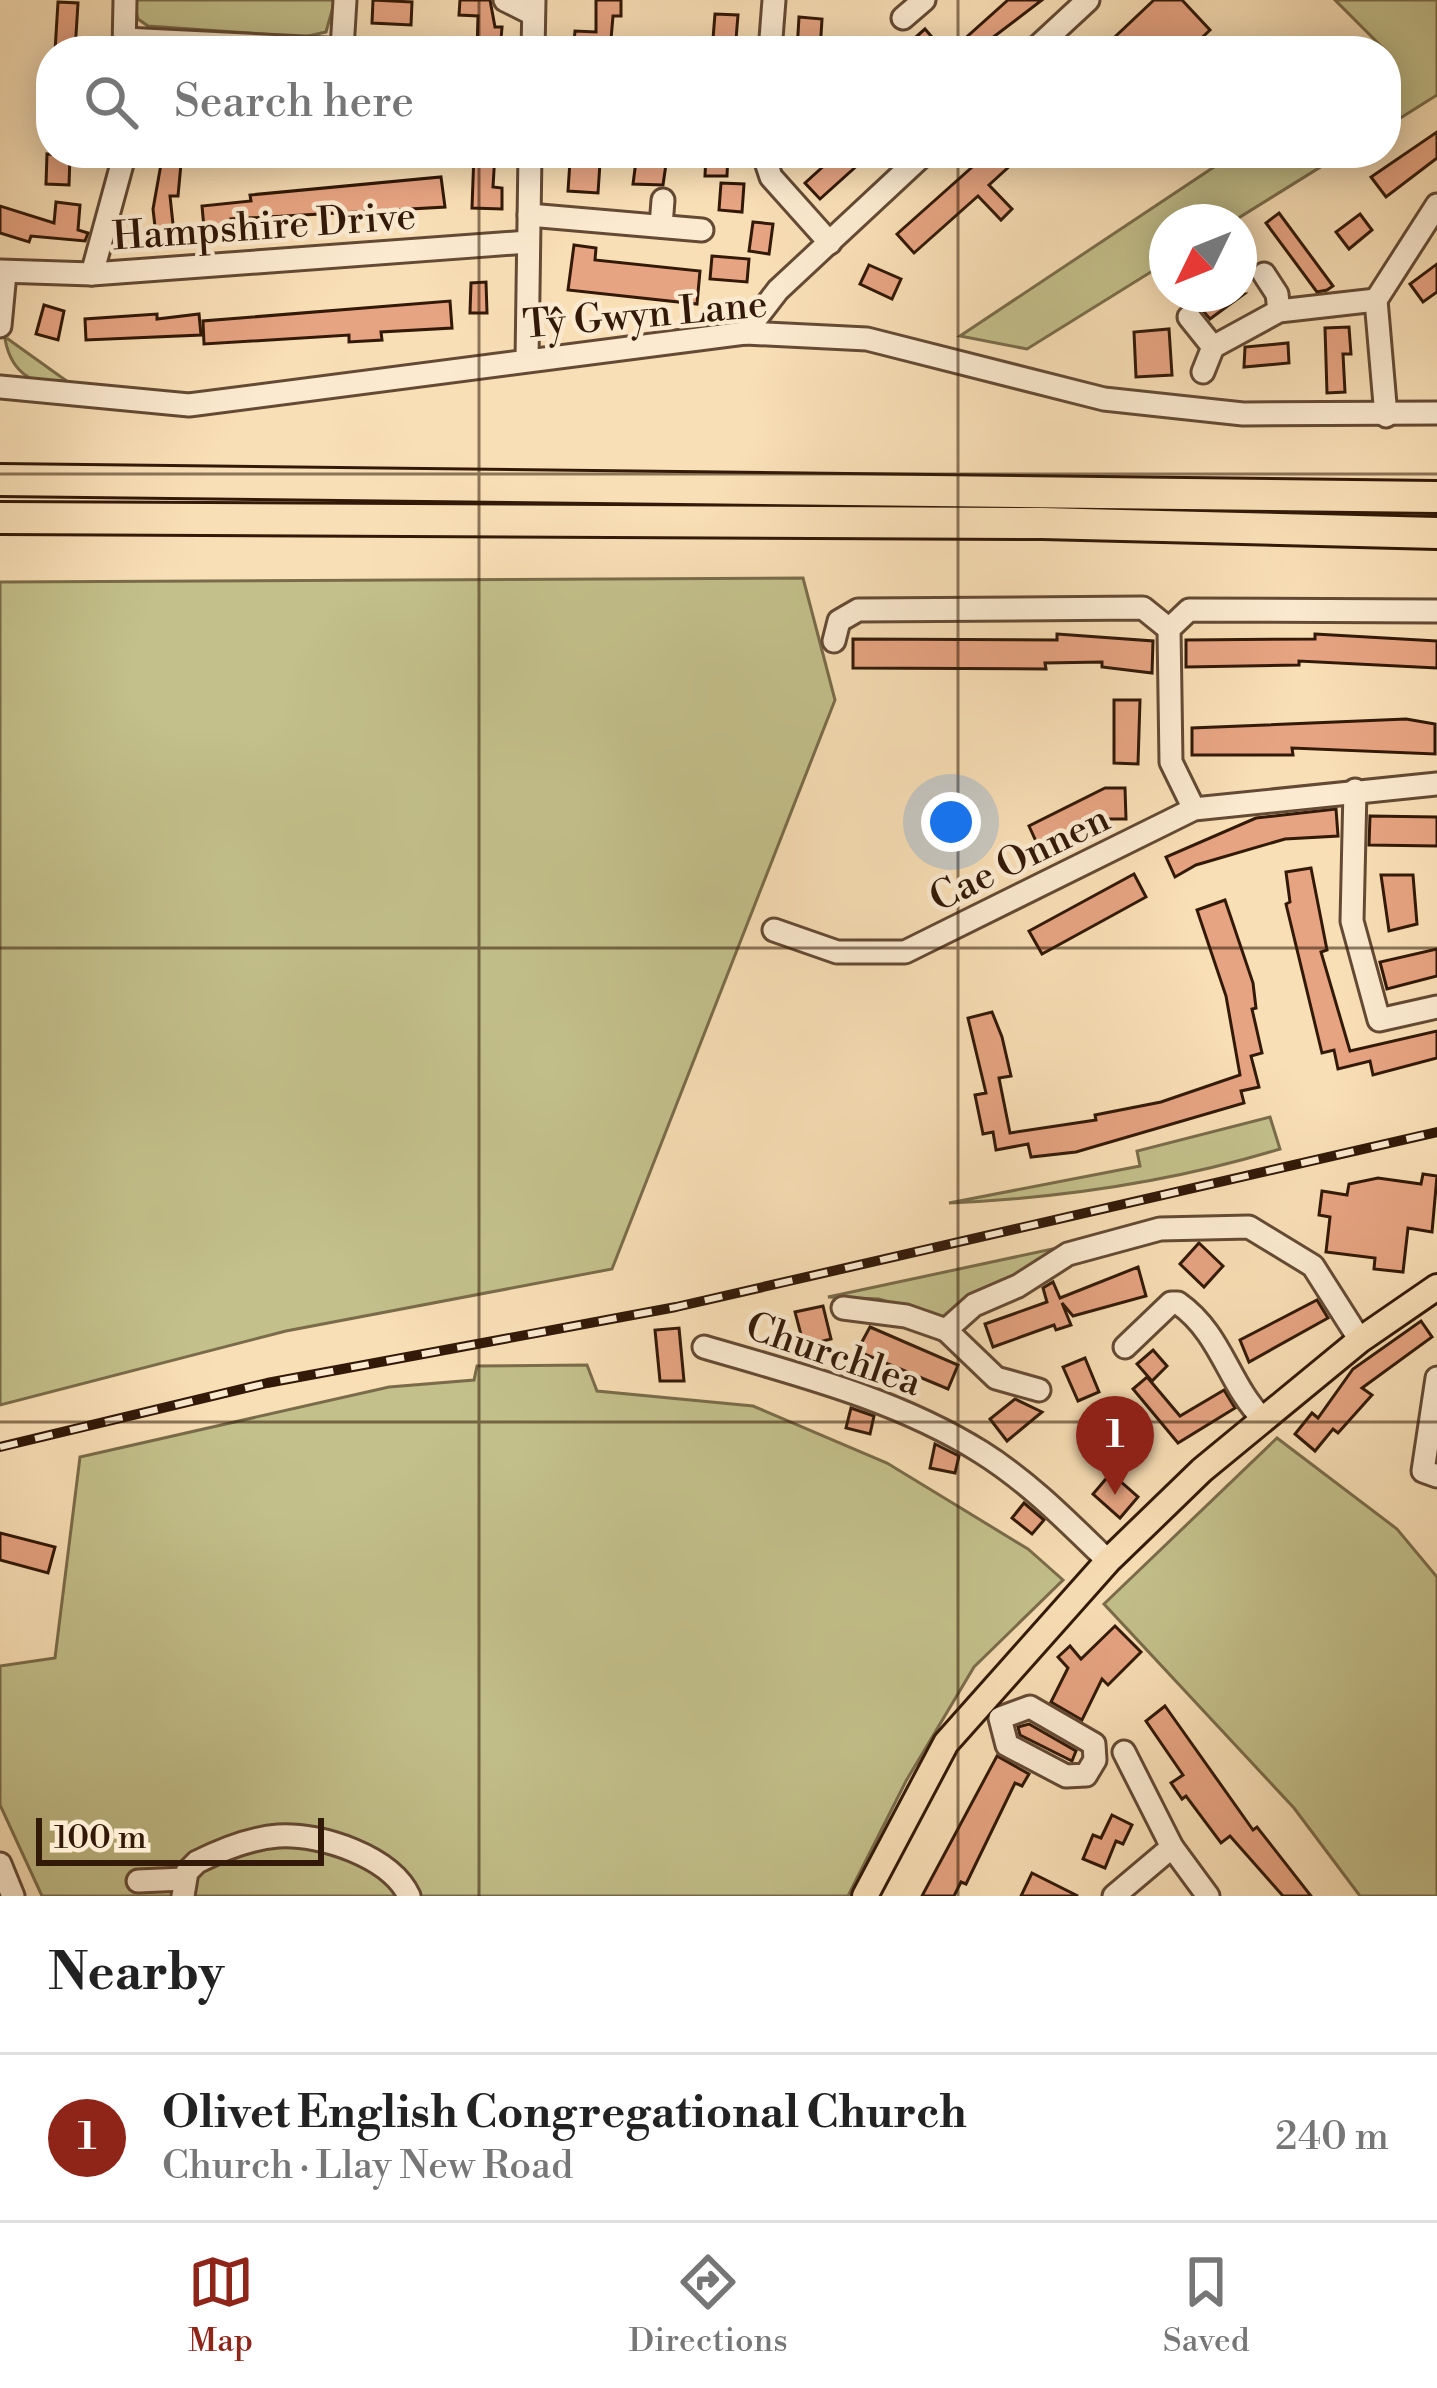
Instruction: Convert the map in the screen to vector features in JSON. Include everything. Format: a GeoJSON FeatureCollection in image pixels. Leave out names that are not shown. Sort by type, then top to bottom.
{"type":"FeatureCollection","features":[{"type":"Feature","properties":{"kind":"highway"},"geometry":{"type":"LineString","coordinates":[[0,480],[1437,497]]}},
{"type":"Feature","properties":{"kind":"highway"},"geometry":{"type":"LineString","coordinates":[[0,518],[1042,523],[1437,533]]}},
{"type":"Feature","properties":{"kind":"main road"},"geometry":{"type":"LineString","coordinates":[[865,1896],[946,1743],[1108,1561],[1263,1419],[1360,1340],[1437,1287]]}},
{"type":"Feature","properties":{"kind":"street"},"geometry":{"type":"LineString","coordinates":[[124,36],[125,0]]}},
{"type":"Feature","properties":{"kind":"street"},"geometry":{"type":"LineString","coordinates":[[343,36],[345,0]]}},
{"type":"Feature","properties":{"kind":"street"},"geometry":{"type":"LineString","coordinates":[[506,0],[534,7]]}},
{"type":"Feature","properties":{"kind":"street"},"geometry":{"type":"LineString","coordinates":[[771,36],[774,0]]}},
{"type":"Feature","properties":{"kind":"street"},"geometry":{"type":"LineString","coordinates":[[904,18],[924,0]]}},
{"type":"Feature","properties":{"kind":"street"},"geometry":{"type":"LineString","coordinates":[[1049,36],[1088,0]]}},
{"type":"Feature","properties":{"kind":"street"},"geometry":{"type":"LineString","coordinates":[[92,274],[120,168]]}},
{"type":"Feature","properties":{"kind":"street"},"geometry":{"type":"LineString","coordinates":[[527,360],[530,168]]}},
{"type":"Feature","properties":{"kind":"street"},"geometry":{"type":"LineString","coordinates":[[768,168],[830,243]]}},
{"type":"Feature","properties":{"kind":"street"},"geometry":{"type":"LineString","coordinates":[[745,333],[778,290],[909,168]]}},
{"type":"Feature","properties":{"kind":"street"},"geometry":{"type":"LineString","coordinates":[[662,226],[663,200]]}},
{"type":"Feature","properties":{"kind":"street"},"geometry":{"type":"LineString","coordinates":[[1386,416],[1376,300],[1437,205]]}},
{"type":"Feature","properties":{"kind":"street"},"geometry":{"type":"LineString","coordinates":[[529,215],[702,230]]}},
{"type":"Feature","properties":{"kind":"street","name":"Hampshire Drive"},"geometry":{"type":"LineString","coordinates":[[0,326],[2,272],[92,274],[529,242]]}},
{"type":"Feature","properties":{"kind":"street"},"geometry":{"type":"LineString","coordinates":[[1264,274],[1277,294],[1279,311]]}},
{"type":"Feature","properties":{"kind":"street"},"geometry":{"type":"LineString","coordinates":[[1204,372],[1213,347],[1279,311],[1376,300]]}},
{"type":"Feature","properties":{"kind":"street"},"geometry":{"type":"LineString","coordinates":[[1189,317],[1213,347]]}},
{"type":"Feature","properties":{"kind":"street","name":"Tŷ Gwyn Lane"},"geometry":{"type":"LineString","coordinates":[[0,387],[189,405],[745,333],[867,340],[1104,399],[1243,414],[1437,413]]}},
{"type":"Feature","properties":{"kind":"street"},"geometry":{"type":"LineString","coordinates":[[834,640],[839,621],[858,610],[1143,608],[1168,629],[1171,763],[1194,809]]}},
{"type":"Feature","properties":{"kind":"street"},"geometry":{"type":"LineString","coordinates":[[1168,629],[1189,610],[1437,610]]}},
{"type":"Feature","properties":{"kind":"street","name":"Cae Onnen"},"geometry":{"type":"LineString","coordinates":[[774,930],[837,952],[905,952],[1194,809],[1437,784]]}},
{"type":"Feature","properties":{"kind":"street"},"geometry":{"type":"LineString","coordinates":[[1355,790],[1352,921],[1379,1021],[1437,1007]]}},
{"type":"Feature","properties":{"kind":"street"},"geometry":{"type":"LineString","coordinates":[[946,1330],[974,1305],[1018,1286],[1068,1254],[1160,1229],[1249,1227],[1313,1266],[1360,1340]]}},
{"type":"Feature","properties":{"kind":"street"},"geometry":{"type":"LineString","coordinates":[[1124,1347],[1172,1303],[1178,1303],[1213,1336],[1246,1402],[1263,1419]]}},
{"type":"Feature","properties":{"kind":"street"},"geometry":{"type":"LineString","coordinates":[[843,1308],[906,1316],[946,1330],[996,1378],[1039,1390]]}},
{"type":"Feature","properties":{"kind":"street","name":"Churchlea"},"geometry":{"type":"LineString","coordinates":[[704,1347],[870,1396],[980,1452],[1046,1501],[1108,1561]]}},
{"type":"Feature","properties":{"kind":"street"},"geometry":{"type":"LineString","coordinates":[[1437,1378],[1423,1471],[1437,1476]]}},
{"type":"Feature","properties":{"kind":"street"},"geometry":{"type":"LineString","coordinates":[[977,1704],[1000,1718]]}},
{"type":"Feature","properties":{"kind":"street"},"geometry":{"type":"LineString","coordinates":[[1124,1752],[1172,1847],[1208,1896]]}},
{"type":"Feature","properties":{"kind":"street"},"geometry":{"type":"LineString","coordinates":[[138,1881],[184,1888],[211,1855],[282,1836],[384,1864],[400,1876],[409,1896]]}},
{"type":"Feature","properties":{"kind":"street"},"geometry":{"type":"LineString","coordinates":[[1114,1896],[1172,1847]]}},
{"type":"Feature","properties":{"kind":"street"},"geometry":{"type":"LineString","coordinates":[[0,1864],[14,1896]]}},
{"type":"Feature","properties":{"kind":"shaded area"},"geometry":{"type":"Polygon","coordinates":[[[133,0],[335,0],[326,32],[308,36],[148,26],[138,19],[133,0]]]}},
{"type":"Feature","properties":{"kind":"shaded area"},"geometry":{"type":"Polygon","coordinates":[[[1335,0],[1437,0],[1437,95],[1401,118],[1401,36],[1371,36],[1335,0]]]}},
{"type":"Feature","properties":{"kind":"shaded area"},"geometry":{"type":"Polygon","coordinates":[[[1212,168],[1319,168],[1257,206],[1158,204],[1212,168]]]}},
{"type":"Feature","properties":{"kind":"shaded area"},"geometry":{"type":"Polygon","coordinates":[[[1149,210],[1149,273],[1027,349],[960,336],[1149,210]]]}},
{"type":"Feature","properties":{"kind":"shaded area"},"geometry":{"type":"Polygon","coordinates":[[[8,339],[82,392],[23,373],[8,339]]]}},
{"type":"Feature","properties":{"kind":"shaded area"},"geometry":{"type":"Polygon","coordinates":[[[803,578],[835,700],[612,1269],[286,1331],[0,1405],[0,582],[803,578]]]}},
{"type":"Feature","properties":{"kind":"shaded area"},"geometry":{"type":"Polygon","coordinates":[[[1270,1117],[1280,1149],[1239,1161],[1116,1186],[949,1203],[1140,1166],[1137,1151],[1270,1117]]]}},
{"type":"Feature","properties":{"kind":"shaded area"},"geometry":{"type":"Polygon","coordinates":[[[1090,1241],[943,1319],[879,1299],[828,1297],[1090,1241]]]}},
{"type":"Feature","properties":{"kind":"shaded area"},"geometry":{"type":"Polygon","coordinates":[[[587,1365],[597,1391],[753,1406],[887,1463],[1028,1549],[1063,1580],[974,1667],[906,1781],[848,1896],[42,1896],[0,1805],[0,1666],[55,1658],[80,1457],[389,1387],[474,1380],[477,1366],[587,1365]]]}},
{"type":"Feature","properties":{"kind":"shaded area"},"geometry":{"type":"Polygon","coordinates":[[[1277,1438],[1397,1529],[1437,1577],[1437,1896],[1360,1896],[1294,1808],[1104,1604],[1277,1438]]]}},
{"type":"Feature","properties":{"kind":"building"},"geometry":{"type":"Polygon","coordinates":[[[373,0],[412,2],[411,25],[372,23],[373,0]]]}},
{"type":"Feature","properties":{"kind":"building"},"geometry":{"type":"Polygon","coordinates":[[[460,0],[490,0],[501,36],[477,36],[478,16],[459,15],[460,0]]]}},
{"type":"Feature","properties":{"kind":"building"},"geometry":{"type":"Polygon","coordinates":[[[596,0],[621,0],[621,16],[613,16],[611,36],[574,36],[575,31],[596,32],[596,0]]]}},
{"type":"Feature","properties":{"kind":"building"},"geometry":{"type":"Polygon","coordinates":[[[1008,0],[1042,0],[995,36],[968,36],[1008,0]]]}},
{"type":"Feature","properties":{"kind":"building"},"geometry":{"type":"Polygon","coordinates":[[[1154,0],[1182,0],[1210,30],[1204,36],[1116,36],[1154,0]]]}},
{"type":"Feature","properties":{"kind":"building"},"geometry":{"type":"Polygon","coordinates":[[[58,2],[78,3],[76,36],[56,36],[58,2]]]}},
{"type":"Feature","properties":{"kind":"building"},"geometry":{"type":"Polygon","coordinates":[[[715,14],[738,15],[736,36],[713,36],[715,14]]]}},
{"type":"Feature","properties":{"kind":"building"},"geometry":{"type":"Polygon","coordinates":[[[799,17],[822,19],[821,36],[798,36],[799,17]]]}},
{"type":"Feature","properties":{"kind":"building"},"geometry":{"type":"Polygon","coordinates":[[[1437,132],[1437,158],[1386,197],[1371,177],[1384,168],[1401,168],[1401,157],[1437,132]]]}},
{"type":"Feature","properties":{"kind":"building"},"geometry":{"type":"Polygon","coordinates":[[[47,168],[70,168],[69,185],[46,184],[47,168]]]}},
{"type":"Feature","properties":{"kind":"building"},"geometry":{"type":"Polygon","coordinates":[[[160,168],[181,168],[178,196],[170,196],[175,243],[157,244],[153,209],[160,168]]]}},
{"type":"Feature","properties":{"kind":"building"},"geometry":{"type":"Polygon","coordinates":[[[473,168],[494,168],[493,187],[502,188],[502,209],[472,208],[473,168]]]}},
{"type":"Feature","properties":{"kind":"building"},"geometry":{"type":"Polygon","coordinates":[[[570,168],[600,168],[598,193],[568,191],[570,168]]]}},
{"type":"Feature","properties":{"kind":"building"},"geometry":{"type":"Polygon","coordinates":[[[635,168],[665,168],[663,185],[633,184],[635,168]]]}},
{"type":"Feature","properties":{"kind":"building"},"geometry":{"type":"Polygon","coordinates":[[[705,168],[727,168],[727,176],[705,176],[705,168]]]}},
{"type":"Feature","properties":{"kind":"building"},"geometry":{"type":"Polygon","coordinates":[[[822,168],[854,168],[820,199],[805,183],[822,168]]]}},
{"type":"Feature","properties":{"kind":"building"},"geometry":{"type":"Polygon","coordinates":[[[971,168],[1008,168],[989,185],[1012,209],[1001,220],[978,196],[914,253],[897,234],[971,168]]]}},
{"type":"Feature","properties":{"kind":"building"},"geometry":{"type":"Polygon","coordinates":[[[441,177],[445,207],[231,219],[232,226],[204,228],[202,206],[251,201],[250,195],[441,177]]]}},
{"type":"Feature","properties":{"kind":"building"},"geometry":{"type":"Polygon","coordinates":[[[721,183],[744,184],[742,212],[719,210],[721,183]]]}},
{"type":"Feature","properties":{"kind":"building"},"geometry":{"type":"Polygon","coordinates":[[[56,202],[80,205],[78,230],[88,233],[85,241],[31,236],[29,242],[0,233],[0,206],[54,223],[56,202]]]}},
{"type":"Feature","properties":{"kind":"building"},"geometry":{"type":"Polygon","coordinates":[[[1279,213],[1333,286],[1317,292],[1266,223],[1279,213]]]}},
{"type":"Feature","properties":{"kind":"building"},"geometry":{"type":"Polygon","coordinates":[[[1360,214],[1372,230],[1349,249],[1336,232],[1360,214]]]}},
{"type":"Feature","properties":{"kind":"building"},"geometry":{"type":"Polygon","coordinates":[[[753,222],[773,224],[769,254],[749,251],[753,222]]]}},
{"type":"Feature","properties":{"kind":"building"},"geometry":{"type":"Polygon","coordinates":[[[574,245],[596,248],[595,260],[700,271],[697,304],[568,290],[574,245]]]}},
{"type":"Feature","properties":{"kind":"building"},"geometry":{"type":"Polygon","coordinates":[[[712,256],[749,259],[747,282],[710,279],[712,256]]]}},
{"type":"Feature","properties":{"kind":"building"},"geometry":{"type":"Polygon","coordinates":[[[1437,264],[1437,292],[1423,302],[1410,284],[1437,264]]]}},
{"type":"Feature","properties":{"kind":"building"},"geometry":{"type":"Polygon","coordinates":[[[869,265],[901,279],[892,299],[860,284],[869,265]]]}},
{"type":"Feature","properties":{"kind":"building"},"geometry":{"type":"Polygon","coordinates":[[[486,282],[487,313],[470,313],[471,283],[486,282]]]}},
{"type":"Feature","properties":{"kind":"building"},"geometry":{"type":"Polygon","coordinates":[[[450,301],[452,328],[381,332],[382,340],[349,342],[349,335],[204,344],[203,321],[450,301]]]}},
{"type":"Feature","properties":{"kind":"building"},"geometry":{"type":"Polygon","coordinates":[[[44,305],[64,311],[58,340],[36,334],[44,305]]]}},
{"type":"Feature","properties":{"kind":"building"},"geometry":{"type":"Polygon","coordinates":[[[157,314],[157,319],[199,314],[201,335],[86,340],[85,319],[157,314]]]}},
{"type":"Feature","properties":{"kind":"building"},"geometry":{"type":"Polygon","coordinates":[[[1349,327],[1351,354],[1343,354],[1345,392],[1327,393],[1325,328],[1349,327]]]}},
{"type":"Feature","properties":{"kind":"building"},"geometry":{"type":"Polygon","coordinates":[[[1169,329],[1172,375],[1136,377],[1134,332],[1169,329]]]}},
{"type":"Feature","properties":{"kind":"building"},"geometry":{"type":"Polygon","coordinates":[[[1288,343],[1289,363],[1244,367],[1245,347],[1288,343]]]}},
{"type":"Feature","properties":{"kind":"building"},"geometry":{"type":"Polygon","coordinates":[[[1057,634],[1153,641],[1152,673],[1102,667],[1102,662],[1045,663],[1046,669],[853,668],[853,639],[1057,640],[1057,634]]]}},
{"type":"Feature","properties":{"kind":"building"},"geometry":{"type":"Polygon","coordinates":[[[1315,634],[1437,641],[1437,668],[1299,661],[1299,665],[1186,667],[1186,640],[1315,639],[1315,634]]]}},
{"type":"Feature","properties":{"kind":"building"},"geometry":{"type":"Polygon","coordinates":[[[1114,700],[1140,700],[1138,764],[1114,763],[1114,700]]]}},
{"type":"Feature","properties":{"kind":"building"},"geometry":{"type":"Polygon","coordinates":[[[1406,719],[1435,724],[1435,754],[1292,748],[1293,755],[1192,755],[1192,728],[1406,719]]]}},
{"type":"Feature","properties":{"kind":"building"},"geometry":{"type":"Polygon","coordinates":[[[1105,788],[1125,788],[1126,819],[1103,819],[1040,850],[1029,826],[1105,788]]]}},
{"type":"Feature","properties":{"kind":"building"},"geometry":{"type":"Polygon","coordinates":[[[1336,809],[1338,836],[1285,839],[1196,865],[1175,877],[1166,857],[1256,818],[1336,809]]]}},
{"type":"Feature","properties":{"kind":"building"},"geometry":{"type":"Polygon","coordinates":[[[1370,816],[1437,817],[1437,846],[1369,845],[1370,816]]]}},
{"type":"Feature","properties":{"kind":"building"},"geometry":{"type":"Polygon","coordinates":[[[1311,868],[1327,950],[1321,952],[1350,1051],[1437,1031],[1437,1058],[1373,1075],[1370,1061],[1338,1069],[1334,1050],[1322,1053],[1286,904],[1290,902],[1286,872],[1311,868]]]}},
{"type":"Feature","properties":{"kind":"building"},"geometry":{"type":"Polygon","coordinates":[[[1134,874],[1146,897],[1042,954],[1029,931],[1134,874]]]}},
{"type":"Feature","properties":{"kind":"building"},"geometry":{"type":"Polygon","coordinates":[[[1381,875],[1413,875],[1417,924],[1389,931],[1381,875]]]}},
{"type":"Feature","properties":{"kind":"building"},"geometry":{"type":"Polygon","coordinates":[[[1225,900],[1253,983],[1256,1008],[1252,1009],[1262,1053],[1251,1056],[1259,1087],[1241,1091],[1244,1103],[1076,1152],[1031,1157],[1028,1144],[996,1150],[993,1132],[983,1134],[975,1095],[986,1093],[968,1018],[992,1012],[1002,1037],[1011,1076],[999,1078],[1010,1133],[1096,1120],[1095,1115],[1161,1102],[1240,1075],[1226,996],[1197,910],[1225,900]]]}},
{"type":"Feature","properties":{"kind":"building"},"geometry":{"type":"Polygon","coordinates":[[[1437,949],[1437,976],[1387,989],[1380,962],[1437,949]]]}},
{"type":"Feature","properties":{"kind":"building"},"geometry":{"type":"Polygon","coordinates":[[[1423,1174],[1437,1176],[1432,1232],[1408,1228],[1403,1272],[1374,1269],[1375,1258],[1326,1252],[1330,1217],[1319,1215],[1322,1191],[1347,1195],[1349,1184],[1378,1178],[1421,1184],[1423,1174]]]}},
{"type":"Feature","properties":{"kind":"building"},"geometry":{"type":"Polygon","coordinates":[[[1199,1243],[1223,1266],[1204,1287],[1180,1264],[1199,1243]]]}},
{"type":"Feature","properties":{"kind":"building"},"geometry":{"type":"Polygon","coordinates":[[[1138,1267],[1146,1296],[1073,1316],[1062,1303],[1071,1325],[1056,1330],[1054,1325],[993,1347],[985,1324],[1047,1302],[1043,1288],[1053,1282],[1060,1298],[1138,1267]]]}},
{"type":"Feature","properties":{"kind":"building"},"geometry":{"type":"Polygon","coordinates":[[[1317,1300],[1328,1318],[1249,1362],[1240,1340],[1317,1300]]]}},
{"type":"Feature","properties":{"kind":"building"},"geometry":{"type":"Polygon","coordinates":[[[823,1306],[831,1339],[804,1346],[795,1312],[823,1306]]]}},
{"type":"Feature","properties":{"kind":"building"},"geometry":{"type":"Polygon","coordinates":[[[1421,1321],[1432,1337],[1362,1388],[1372,1395],[1338,1433],[1333,1429],[1315,1451],[1295,1434],[1312,1413],[1318,1418],[1353,1369],[1421,1321]]]}},
{"type":"Feature","properties":{"kind":"building"},"geometry":{"type":"Polygon","coordinates":[[[870,1327],[958,1365],[948,1389],[857,1351],[870,1327]]]}},
{"type":"Feature","properties":{"kind":"building"},"geometry":{"type":"Polygon","coordinates":[[[679,1328],[684,1381],[660,1381],[655,1330],[679,1328]]]}},
{"type":"Feature","properties":{"kind":"building"},"geometry":{"type":"Polygon","coordinates":[[[1153,1350],[1167,1366],[1152,1381],[1137,1364],[1153,1350]]]}},
{"type":"Feature","properties":{"kind":"building"},"geometry":{"type":"Polygon","coordinates":[[[1085,1358],[1099,1392],[1078,1401],[1063,1367],[1085,1358]]]}},
{"type":"Feature","properties":{"kind":"building"},"geometry":{"type":"Polygon","coordinates":[[[1147,1377],[1180,1416],[1224,1390],[1235,1408],[1178,1443],[1133,1389],[1147,1377]]]}},
{"type":"Feature","properties":{"kind":"building"},"geometry":{"type":"Polygon","coordinates":[[[1015,1399],[1042,1412],[1007,1441],[990,1419],[1015,1399]]]}},
{"type":"Feature","properties":{"kind":"building"},"geometry":{"type":"Polygon","coordinates":[[[851,1408],[874,1416],[870,1434],[846,1428],[851,1408]]]}},
{"type":"Feature","properties":{"kind":"building"},"geometry":{"type":"Polygon","coordinates":[[[935,1444],[959,1456],[955,1473],[930,1468],[935,1444]]]}},
{"type":"Feature","properties":{"kind":"building"},"geometry":{"type":"Polygon","coordinates":[[[1111,1473],[1138,1497],[1120,1518],[1093,1494],[1111,1473]]]}},
{"type":"Feature","properties":{"kind":"building"},"geometry":{"type":"Polygon","coordinates":[[[1024,1503],[1044,1520],[1032,1534],[1012,1518],[1024,1503]]]}},
{"type":"Feature","properties":{"kind":"building"},"geometry":{"type":"Polygon","coordinates":[[[0,1533],[55,1547],[48,1573],[0,1560],[0,1533]]]}},
{"type":"Feature","properties":{"kind":"building"},"geometry":{"type":"Polygon","coordinates":[[[1115,1626],[1141,1652],[1108,1685],[1102,1679],[1082,1720],[1051,1702],[1068,1668],[1058,1657],[1070,1646],[1081,1659],[1115,1626]]]}},
{"type":"Feature","properties":{"kind":"building"},"geometry":{"type":"Polygon","coordinates":[[[1165,1706],[1253,1830],[1257,1827],[1311,1896],[1283,1896],[1230,1836],[1221,1843],[1186,1796],[1182,1799],[1171,1783],[1183,1775],[1146,1721],[1165,1706]]]}},
{"type":"Feature","properties":{"kind":"building"},"geometry":{"type":"Polygon","coordinates":[[[1029,1724],[1076,1751],[1072,1761],[1020,1735],[1018,1727],[1029,1724]]]}},
{"type":"Feature","properties":{"kind":"building"},"geometry":{"type":"Polygon","coordinates":[[[997,1756],[1029,1774],[1022,1786],[1015,1783],[966,1884],[961,1882],[954,1896],[922,1896],[997,1756]]]}},
{"type":"Feature","properties":{"kind":"building"},"geometry":{"type":"Polygon","coordinates":[[[1112,1815],[1132,1825],[1123,1844],[1116,1841],[1105,1868],[1083,1859],[1093,1835],[1101,1838],[1112,1815]]]}},
{"type":"Feature","properties":{"kind":"building"},"geometry":{"type":"Polygon","coordinates":[[[1032,1873],[1078,1896],[1021,1896],[1032,1873]]]}},
{"type":"Feature","properties":{"kind":"railway"},"geometry":{"type":"LineString","coordinates":[[0,1447],[267,1383],[676,1307],[1437,1132]]}},
{"type":"Feature","properties":{"kind":"place","name":"Olivet English Congregational Church"},"geometry":{"type":"Point","coordinates":[1115,1495]}}]}
